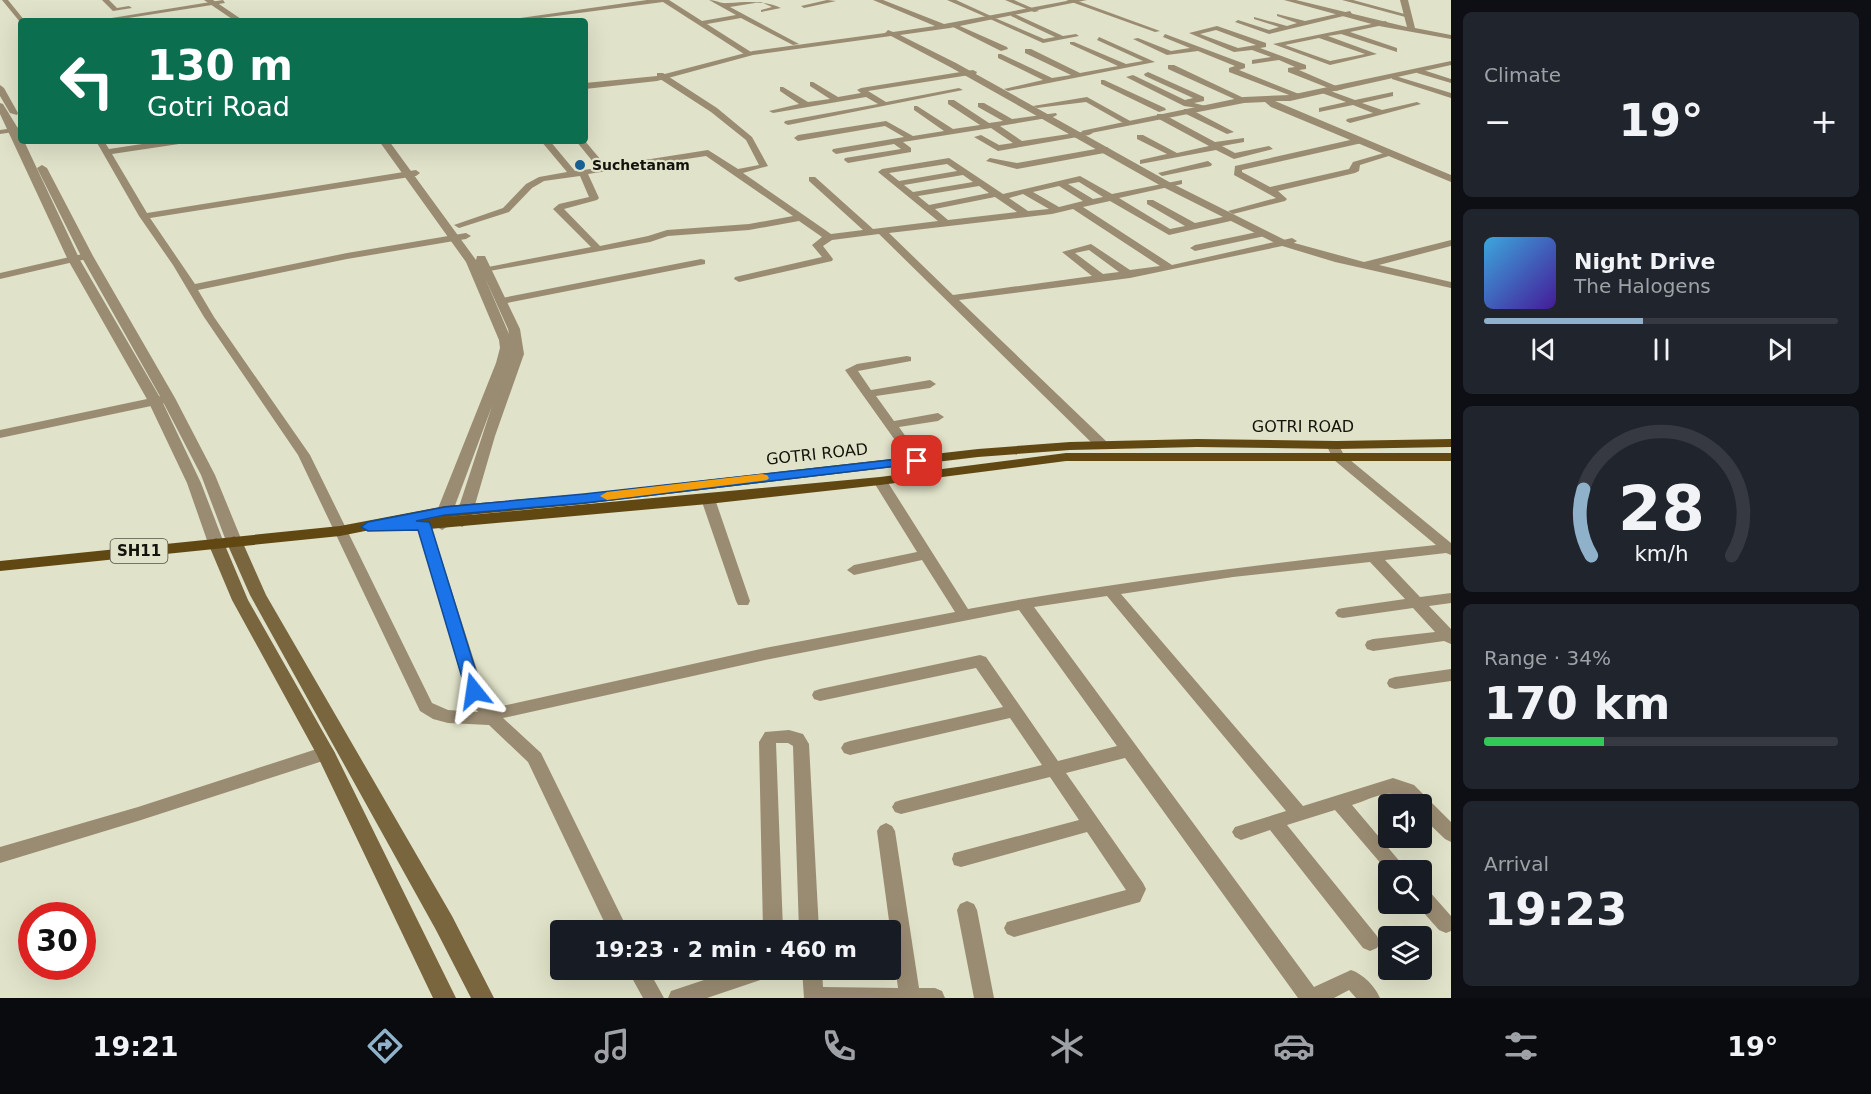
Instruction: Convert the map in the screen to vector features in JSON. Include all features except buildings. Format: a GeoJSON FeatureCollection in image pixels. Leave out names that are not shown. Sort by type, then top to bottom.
{"type":"FeatureCollection","features":[{"type":"Feature","properties":{"kind":"main road","name":"GOTRI ROAD"},"geometry":{"type":"LineString","coordinates":[[464,516],[584,499],[978,453],[1102,445],[1197,442],[1451,456]]}},
{"type":"Feature","properties":{"kind":"main road","name":"GOTRI ROAD"},"geometry":{"type":"LineString","coordinates":[[225,542],[279,538],[464,516],[708,499],[880,481],[1066,457],[1335,451],[1451,443]]}},
{"type":"Feature","properties":{"kind":"main road","name":"GOTRI ROAD"},"geometry":{"type":"LineString","coordinates":[[368,527],[424,526],[444,518]]}},
{"type":"Feature","properties":{"kind":"main road","name":"SH11"},"geometry":{"type":"LineString","coordinates":[[0,566],[225,542]]}},
{"type":"Feature","properties":{"kind":"main road"},"geometry":{"type":"LineString","coordinates":[[225,542],[240,600],[326,753],[445,998]]}},
{"type":"Feature","properties":{"kind":"main road"},"geometry":{"type":"LineString","coordinates":[[225,542],[258,595],[444,923],[483,998]]}},
{"type":"Feature","properties":{"kind":"street"},"geometry":{"type":"LineString","coordinates":[[5,0],[20,18]]}},
{"type":"Feature","properties":{"kind":"street"},"geometry":{"type":"LineString","coordinates":[[527,18],[663,0],[747,52]]}},
{"type":"Feature","properties":{"kind":"street"},"geometry":{"type":"LineString","coordinates":[[712,0],[795,44]]}},
{"type":"Feature","properties":{"kind":"street"},"geometry":{"type":"LineString","coordinates":[[724,6],[763,0],[778,8],[763,11]]}},
{"type":"Feature","properties":{"kind":"street"},"geometry":{"type":"LineString","coordinates":[[809,0],[818,4]]}},
{"type":"Feature","properties":{"kind":"street"},"geometry":{"type":"LineString","coordinates":[[804,6],[833,2],[830,0]]}},
{"type":"Feature","properties":{"kind":"street"},"geometry":{"type":"LineString","coordinates":[[877,0],[946,25]]}},
{"type":"Feature","properties":{"kind":"street"},"geometry":{"type":"LineString","coordinates":[[884,0],[946,25],[1002,52],[1051,81]]}},
{"type":"Feature","properties":{"kind":"street"},"geometry":{"type":"LineString","coordinates":[[950,0],[1041,40],[1074,40],[1126,68]]}},
{"type":"Feature","properties":{"kind":"street"},"geometry":{"type":"LineString","coordinates":[[1008,0],[1034,10]]}},
{"type":"Feature","properties":{"kind":"street"},"geometry":{"type":"LineString","coordinates":[[1018,4],[1034,0]]}},
{"type":"Feature","properties":{"kind":"street"},"geometry":{"type":"LineString","coordinates":[[588,84],[661,76],[753,53],[1013,15],[1083,0]]}},
{"type":"Feature","properties":{"kind":"street"},"geometry":{"type":"LineString","coordinates":[[1288,0],[1378,24],[1451,35]]}},
{"type":"Feature","properties":{"kind":"street"},"geometry":{"type":"LineString","coordinates":[[1299,0],[1344,15]]}},
{"type":"Feature","properties":{"kind":"street"},"geometry":{"type":"LineString","coordinates":[[1345,0],[1408,16]]}},
{"type":"Feature","properties":{"kind":"street"},"geometry":{"type":"LineString","coordinates":[[1404,0],[1412,29]]}},
{"type":"Feature","properties":{"kind":"street"},"geometry":{"type":"LineString","coordinates":[[216,1],[236,18]]}},
{"type":"Feature","properties":{"kind":"street"},"geometry":{"type":"LineString","coordinates":[[103,3],[117,18],[216,1],[243,18]]}},
{"type":"Feature","properties":{"kind":"street"},"geometry":{"type":"LineString","coordinates":[[1071,1],[1157,31]]}},
{"type":"Feature","properties":{"kind":"street"},"geometry":{"type":"LineString","coordinates":[[103,3],[115,10],[168,2]]}},
{"type":"Feature","properties":{"kind":"street"},"geometry":{"type":"LineString","coordinates":[[1099,11],[1119,7]]}},
{"type":"Feature","properties":{"kind":"street"},"geometry":{"type":"LineString","coordinates":[[991,18],[1034,10]]}},
{"type":"Feature","properties":{"kind":"street"},"geometry":{"type":"LineString","coordinates":[[1013,15],[1063,39]]}},
{"type":"Feature","properties":{"kind":"street"},"geometry":{"type":"LineString","coordinates":[[1123,19],[1143,15]]}},
{"type":"Feature","properties":{"kind":"street"},"geometry":{"type":"LineString","coordinates":[[1279,15],[1305,24]]}},
{"type":"Feature","properties":{"kind":"street"},"geometry":{"type":"LineString","coordinates":[[1238,22],[1269,32],[1344,15]]}},
{"type":"Feature","properties":{"kind":"street"},"geometry":{"type":"LineString","coordinates":[[700,23],[743,16]]}},
{"type":"Feature","properties":{"kind":"street"},"geometry":{"type":"LineString","coordinates":[[1256,18],[1287,28]]}},
{"type":"Feature","properties":{"kind":"street"},"geometry":{"type":"LineString","coordinates":[[1147,28],[1164,24]]}},
{"type":"Feature","properties":{"kind":"street"},"geometry":{"type":"LineString","coordinates":[[1320,36],[1373,54],[1329,63],[1277,44],[1378,24]]}},
{"type":"Feature","properties":{"kind":"street"},"geometry":{"type":"LineString","coordinates":[[1253,48],[1263,45],[1217,28],[1192,33],[1237,50],[1253,48],[1303,67],[1291,70],[1339,89]]}},
{"type":"Feature","properties":{"kind":"street"},"geometry":{"type":"LineString","coordinates":[[1341,31],[1394,50]]}},
{"type":"Feature","properties":{"kind":"street"},"geometry":{"type":"LineString","coordinates":[[661,76],[747,52],[890,33],[953,66],[1008,89],[1048,115]]}},
{"type":"Feature","properties":{"kind":"street"},"geometry":{"type":"LineString","coordinates":[[1165,36],[1242,66],[1232,70],[1300,96]]}},
{"type":"Feature","properties":{"kind":"street"},"geometry":{"type":"LineString","coordinates":[[1008,89],[1152,62],[1098,39]]}},
{"type":"Feature","properties":{"kind":"street"},"geometry":{"type":"LineString","coordinates":[[1136,39],[1170,53],[1199,49]]}},
{"type":"Feature","properties":{"kind":"street"},"geometry":{"type":"LineString","coordinates":[[1028,51],[1080,76]]}},
{"type":"Feature","properties":{"kind":"street"},"geometry":{"type":"LineString","coordinates":[[1256,62],[1279,58]]}},
{"type":"Feature","properties":{"kind":"street"},"geometry":{"type":"LineString","coordinates":[[1185,107],[1205,107],[1244,100],[1300,96],[1451,63]]}},
{"type":"Feature","properties":{"kind":"street"},"geometry":{"type":"LineString","coordinates":[[1171,67],[1244,100]]}},
{"type":"Feature","properties":{"kind":"street"},"geometry":{"type":"LineString","coordinates":[[1420,71],[1451,81]]}},
{"type":"Feature","properties":{"kind":"street"},"geometry":{"type":"LineString","coordinates":[[885,105],[861,90],[968,72],[1143,162],[1262,234],[1451,285]]}},
{"type":"Feature","properties":{"kind":"street"},"geometry":{"type":"LineString","coordinates":[[978,137],[995,148],[1022,145],[1128,122],[1185,107],[1201,99],[1148,74]]}},
{"type":"Feature","properties":{"kind":"street"},"geometry":{"type":"LineString","coordinates":[[661,76],[714,110],[749,139],[764,166],[738,172]]}},
{"type":"Feature","properties":{"kind":"street"},"geometry":{"type":"LineString","coordinates":[[788,123],[959,90],[937,77]]}},
{"type":"Feature","properties":{"kind":"street"},"geometry":{"type":"LineString","coordinates":[[1130,77],[1160,91],[1230,132]]}},
{"type":"Feature","properties":{"kind":"street"},"geometry":{"type":"LineString","coordinates":[[1395,77],[1451,96]]}},
{"type":"Feature","properties":{"kind":"street"},"geometry":{"type":"LineString","coordinates":[[1104,82],[1133,96],[1234,156],[1269,149]]}},
{"type":"Feature","properties":{"kind":"street"},"geometry":{"type":"LineString","coordinates":[[813,84],[837,100]]}},
{"type":"Feature","properties":{"kind":"street"},"geometry":{"type":"LineString","coordinates":[[1133,96],[1177,87]]}},
{"type":"Feature","properties":{"kind":"street"},"geometry":{"type":"LineString","coordinates":[[0,88],[18,126]]}},
{"type":"Feature","properties":{"kind":"street"},"geometry":{"type":"LineString","coordinates":[[783,89],[806,105]]}},
{"type":"Feature","properties":{"kind":"street"},"geometry":{"type":"LineString","coordinates":[[1325,91],[1381,113]]}},
{"type":"Feature","properties":{"kind":"street"},"geometry":{"type":"LineString","coordinates":[[773,111],[868,94]]}},
{"type":"Feature","properties":{"kind":"street"},"geometry":{"type":"LineString","coordinates":[[1322,110],[1390,94]]}},
{"type":"Feature","properties":{"kind":"street"},"geometry":{"type":"LineString","coordinates":[[1037,106],[1087,99],[1128,122]]}},
{"type":"Feature","properties":{"kind":"street"},"geometry":{"type":"LineString","coordinates":[[1267,99],[1274,105],[1451,179]]}},
{"type":"Feature","properties":{"kind":"street"},"geometry":{"type":"LineString","coordinates":[[951,102],[1022,145]]}},
{"type":"Feature","properties":{"kind":"street"},"geometry":{"type":"LineString","coordinates":[[1350,121],[1417,104]]}},
{"type":"Feature","properties":{"kind":"street"},"geometry":{"type":"LineString","coordinates":[[981,105],[1011,122]]}},
{"type":"Feature","properties":{"kind":"street"},"geometry":{"type":"LineString","coordinates":[[0,106],[18,127]]}},
{"type":"Feature","properties":{"kind":"street"},"geometry":{"type":"LineString","coordinates":[[917,108],[952,132]]}},
{"type":"Feature","properties":{"kind":"street"},"geometry":{"type":"LineString","coordinates":[[836,151],[1048,115]]}},
{"type":"Feature","properties":{"kind":"street"},"geometry":{"type":"LineString","coordinates":[[798,138],[886,123],[911,138]]}},
{"type":"Feature","properties":{"kind":"street"},"geometry":{"type":"LineString","coordinates":[[0,132],[18,128]]}},
{"type":"Feature","properties":{"kind":"street"},"geometry":{"type":"LineString","coordinates":[[1084,133],[1107,150],[1167,185],[1287,242]]}},
{"type":"Feature","properties":{"kind":"street"},"geometry":{"type":"LineString","coordinates":[[816,135],[860,169]]}},
{"type":"Feature","properties":{"kind":"street"},"geometry":{"type":"LineString","coordinates":[[1140,137],[1175,156]]}},
{"type":"Feature","properties":{"kind":"street"},"geometry":{"type":"LineString","coordinates":[[1143,162],[1241,140]]}},
{"type":"Feature","properties":{"kind":"street"},"geometry":{"type":"LineString","coordinates":[[848,160],[908,150],[896,141]]}},
{"type":"Feature","properties":{"kind":"street"},"geometry":{"type":"LineString","coordinates":[[927,208],[1080,179],[1169,232],[1282,200],[1270,190],[1237,173],[1236,170],[1359,141]]}},
{"type":"Feature","properties":{"kind":"street"},"geometry":{"type":"LineString","coordinates":[[27,144],[80,258],[225,542]]}},
{"type":"Feature","properties":{"kind":"street"},"geometry":{"type":"LineString","coordinates":[[29,144],[80,258],[168,398],[208,475],[225,542]]}},
{"type":"Feature","properties":{"kind":"street"},"geometry":{"type":"LineString","coordinates":[[102,144],[144,216],[304,454],[426,707],[443,716],[491,717],[765,654],[1023,604],[1233,572],[1450,549]]}},
{"type":"Feature","properties":{"kind":"street"},"geometry":{"type":"LineString","coordinates":[[107,152],[159,144]]}},
{"type":"Feature","properties":{"kind":"street"},"geometry":{"type":"LineString","coordinates":[[387,144],[488,270],[514,329],[518,354],[488,436],[464,516]]}},
{"type":"Feature","properties":{"kind":"street"},"geometry":{"type":"LineString","coordinates":[[394,144],[412,174]]}},
{"type":"Feature","properties":{"kind":"street"},"geometry":{"type":"LineString","coordinates":[[548,144],[578,174],[594,198],[558,209],[598,249]]}},
{"type":"Feature","properties":{"kind":"street"},"geometry":{"type":"LineString","coordinates":[[583,144],[605,170]]}},
{"type":"Feature","properties":{"kind":"street"},"geometry":{"type":"LineString","coordinates":[[990,161],[1017,166],[1107,150]]}},
{"type":"Feature","properties":{"kind":"street"},"geometry":{"type":"LineString","coordinates":[[191,288],[460,233],[506,210],[536,182],[708,153],[829,237]]}},
{"type":"Feature","properties":{"kind":"street"},"geometry":{"type":"LineString","coordinates":[[1270,190],[1352,171],[1356,169],[1356,164],[1391,154]]}},
{"type":"Feature","properties":{"kind":"street"},"geometry":{"type":"LineString","coordinates":[[946,223],[882,172],[949,161],[1026,214]]}},
{"type":"Feature","properties":{"kind":"street"},"geometry":{"type":"LineString","coordinates":[[1162,173],[1208,164]]}},
{"type":"Feature","properties":{"kind":"street"},"geometry":{"type":"LineString","coordinates":[[897,184],[964,172]]}},
{"type":"Feature","properties":{"kind":"street"},"geometry":{"type":"LineString","coordinates":[[144,216],[412,174]]}},
{"type":"Feature","properties":{"kind":"street"},"geometry":{"type":"LineString","coordinates":[[812,179],[952,298],[1102,445]]}},
{"type":"Feature","properties":{"kind":"street"},"geometry":{"type":"LineString","coordinates":[[739,279],[828,259],[817,245],[829,237],[1058,210],[1179,182]]}},
{"type":"Feature","properties":{"kind":"street"},"geometry":{"type":"LineString","coordinates":[[911,195],[980,183]]}},
{"type":"Feature","properties":{"kind":"street"},"geometry":{"type":"LineString","coordinates":[[1060,183],[1090,202]]}},
{"type":"Feature","properties":{"kind":"street"},"geometry":{"type":"LineString","coordinates":[[1024,191],[1058,210]]}},
{"type":"Feature","properties":{"kind":"street"},"geometry":{"type":"LineString","coordinates":[[1150,202],[1193,226]]}},
{"type":"Feature","properties":{"kind":"street"},"geometry":{"type":"LineString","coordinates":[[1074,206],[1170,268]]}},
{"type":"Feature","properties":{"kind":"street"},"geometry":{"type":"LineString","coordinates":[[488,270],[650,239],[667,233],[749,227],[803,218]]}},
{"type":"Feature","properties":{"kind":"street"},"geometry":{"type":"LineString","coordinates":[[444,518],[506,348],[499,322],[460,233]]}},
{"type":"Feature","properties":{"kind":"street"},"geometry":{"type":"LineString","coordinates":[[1195,248],[1262,234]]}},
{"type":"Feature","properties":{"kind":"street"},"geometry":{"type":"LineString","coordinates":[[952,298],[1130,275],[1287,242]]}},
{"type":"Feature","properties":{"kind":"street"},"geometry":{"type":"LineString","coordinates":[[1376,266],[1451,243]]}},
{"type":"Feature","properties":{"kind":"street"},"geometry":{"type":"LineString","coordinates":[[1103,279],[1067,252],[1091,247],[1130,275]]}},
{"type":"Feature","properties":{"kind":"street"},"geometry":{"type":"LineString","coordinates":[[1376,266],[1451,249]]}},
{"type":"Feature","properties":{"kind":"street"},"geometry":{"type":"LineString","coordinates":[[0,276],[80,258]]}},
{"type":"Feature","properties":{"kind":"street"},"geometry":{"type":"LineString","coordinates":[[502,301],[701,262]]}},
{"type":"Feature","properties":{"kind":"street"},"geometry":{"type":"LineString","coordinates":[[1376,266],[1451,279]]}},
{"type":"Feature","properties":{"kind":"street"},"geometry":{"type":"LineString","coordinates":[[907,359],[851,370],[917,461]]}},
{"type":"Feature","properties":{"kind":"street"},"geometry":{"type":"LineString","coordinates":[[868,394],[930,384]]}},
{"type":"Feature","properties":{"kind":"street"},"geometry":{"type":"LineString","coordinates":[[0,434],[168,398]]}},
{"type":"Feature","properties":{"kind":"street"},"geometry":{"type":"LineString","coordinates":[[890,424],[938,417]]}},
{"type":"Feature","properties":{"kind":"street"},"geometry":{"type":"LineString","coordinates":[[1335,451],[1450,549]]}},
{"type":"Feature","properties":{"kind":"street"},"geometry":{"type":"LineString","coordinates":[[880,481],[924,555],[964,615]]}},
{"type":"Feature","properties":{"kind":"street"},"geometry":{"type":"LineString","coordinates":[[708,499],[743,601]]}},
{"type":"Feature","properties":{"kind":"street"},"geometry":{"type":"LineString","coordinates":[[424,526],[474,691],[491,717],[522,742],[535,758],[613,920]]}},
{"type":"Feature","properties":{"kind":"street"},"geometry":{"type":"LineString","coordinates":[[854,570],[924,555]]}},
{"type":"Feature","properties":{"kind":"street"},"geometry":{"type":"LineString","coordinates":[[1374,557],[1450,636]]}},
{"type":"Feature","properties":{"kind":"street"},"geometry":{"type":"LineString","coordinates":[[1112,592],[1299,814]]}},
{"type":"Feature","properties":{"kind":"street"},"geometry":{"type":"LineString","coordinates":[[1343,613],[1451,598]]}},
{"type":"Feature","properties":{"kind":"street"},"geometry":{"type":"LineString","coordinates":[[1023,604],[1311,998],[1351,979],[1370,998]]}},
{"type":"Feature","properties":{"kind":"street"},"geometry":{"type":"LineString","coordinates":[[1373,645],[1450,636]]}},
{"type":"Feature","properties":{"kind":"street"},"geometry":{"type":"LineString","coordinates":[[820,696],[980,661],[1136,889],[1134,896],[1014,928]]}},
{"type":"Feature","properties":{"kind":"street"},"geometry":{"type":"LineString","coordinates":[[1395,683],[1451,675]]}},
{"type":"Feature","properties":{"kind":"street"},"geometry":{"type":"LineString","coordinates":[[850,748],[1013,711]]}},
{"type":"Feature","properties":{"kind":"street"},"geometry":{"type":"LineString","coordinates":[[772,920],[767,742],[771,737],[780,736],[797,739],[801,744],[809,920]]}},
{"type":"Feature","properties":{"kind":"street"},"geometry":{"type":"LineString","coordinates":[[901,807],[1129,750]]}},
{"type":"Feature","properties":{"kind":"street"},"geometry":{"type":"LineString","coordinates":[[0,855],[138,814],[326,753]]}},
{"type":"Feature","properties":{"kind":"street"},"geometry":{"type":"LineString","coordinates":[[1241,832],[1394,785],[1411,794]]}},
{"type":"Feature","properties":{"kind":"street"},"geometry":{"type":"LineString","coordinates":[[1338,802],[1389,860]]}},
{"type":"Feature","properties":{"kind":"street"},"geometry":{"type":"LineString","coordinates":[[1432,814],[1451,834]]}},
{"type":"Feature","properties":{"kind":"street"},"geometry":{"type":"LineString","coordinates":[[1275,822],[1370,942]]}},
{"type":"Feature","properties":{"kind":"street"},"geometry":{"type":"LineString","coordinates":[[961,859],[1091,825]]}},
{"type":"Feature","properties":{"kind":"street"},"geometry":{"type":"LineString","coordinates":[[886,831],[910,998]]}},
{"type":"Feature","properties":{"kind":"street"},"geometry":{"type":"LineString","coordinates":[[1432,908],[1446,924]]}},
{"type":"Feature","properties":{"kind":"street"},"geometry":{"type":"LineString","coordinates":[[967,910],[984,998]]}},
{"type":"Feature","properties":{"kind":"street"},"geometry":{"type":"LineString","coordinates":[[643,980],[654,998]]}},
{"type":"Feature","properties":{"kind":"street"},"geometry":{"type":"LineString","coordinates":[[678,998],[732,980]]}},
{"type":"Feature","properties":{"kind":"street"},"geometry":{"type":"LineString","coordinates":[[813,980],[814,998],[935,998]]}},
{"type":"Feature","properties":{"kind":"slow traffic"},"geometry":{"type":"LineString","coordinates":[[607,496],[762,478]]}},
{"type":"Feature","properties":{"kind":"place","name":"Suchetanam"},"geometry":{"type":"Point","coordinates":[580,165]}},
{"type":"Feature","properties":{"kind":"route"},"geometry":{"type":"LineString","coordinates":[[474,691],[424,526],[368,527],[445,511],[584,499],[714,482],[917,461]]}}]}
